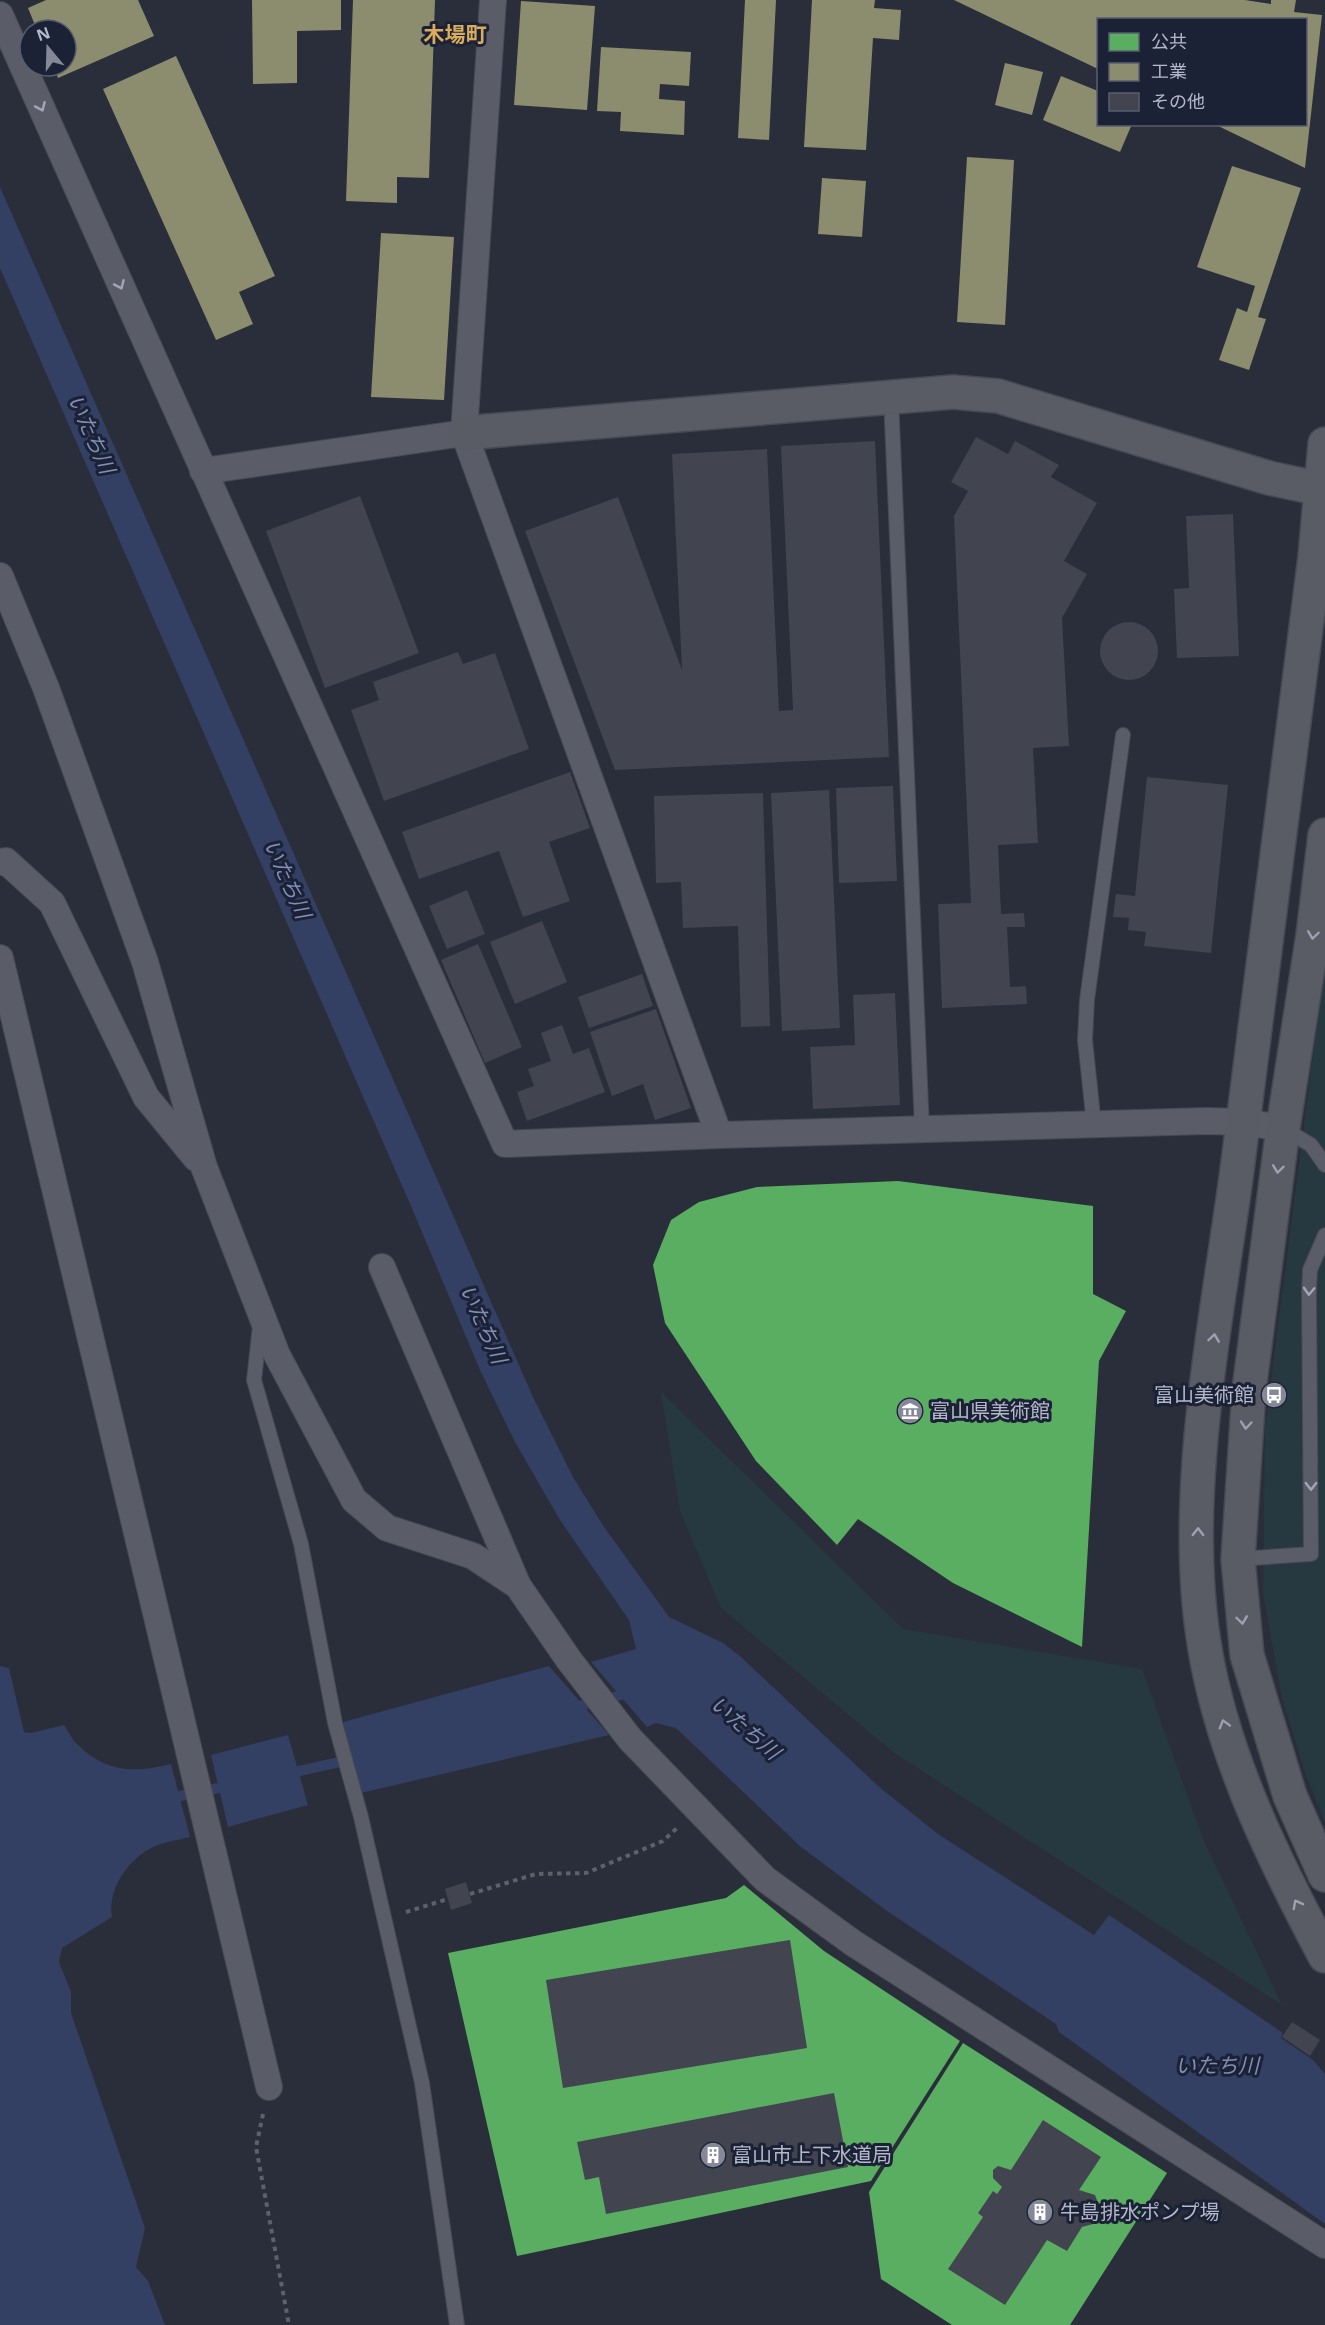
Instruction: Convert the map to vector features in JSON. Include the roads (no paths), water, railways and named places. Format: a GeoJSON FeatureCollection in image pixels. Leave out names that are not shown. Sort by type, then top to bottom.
{"type":"FeatureCollection","features":[{"type":"Feature","properties":{"kind":"street"},"geometry":{"type":"LineString","coordinates":[[493,0],[464,433],[719,1135]]}},
{"type":"Feature","properties":{"kind":"street"},"geometry":{"type":"LineString","coordinates":[[0,15],[505,1144],[719,1135],[1094,1125],[1243,1122],[1282,1128]]}},
{"type":"Feature","properties":{"kind":"street"},"geometry":{"type":"LineString","coordinates":[[202,471],[464,433],[891,395],[953,392],[999,396],[1269,478],[1323,490]]}},
{"type":"Feature","properties":{"kind":"street"},"geometry":{"type":"LineString","coordinates":[[1325,444],[1323,490],[1315,557],[1243,1122],[1205,1397],[1197,1561],[1205,1648],[1224,1727],[1283,1878],[1325,1956]]}},
{"type":"Feature","properties":{"kind":"street"},"geometry":{"type":"LineString","coordinates":[[0,576],[46,688],[145,962],[204,1167],[277,1355],[354,1500],[387,1528],[473,1556],[518,1586]]}},
{"type":"Feature","properties":{"kind":"street"},"geometry":{"type":"LineString","coordinates":[[1325,835],[1313,935],[1282,1128],[1249,1390],[1238,1559],[1241,1610],[1250,1665],[1290,1797],[1325,1875]]}},
{"type":"Feature","properties":{"kind":"street"},"geometry":{"type":"LineString","coordinates":[[0,862],[6,861],[52,903],[146,1097],[204,1167]]}},
{"type":"Feature","properties":{"kind":"street"},"geometry":{"type":"LineString","coordinates":[[0,958],[269,2087]]}},
{"type":"Feature","properties":{"kind":"street"},"geometry":{"type":"LineString","coordinates":[[382,1267],[518,1586],[569,1660],[630,1739],[695,1807],[765,1879],[853,1943],[1325,2245]]}},
{"type":"Feature","properties":{"kind":"lane"},"geometry":{"type":"LineString","coordinates":[[891,395],[922,1129]]}},
{"type":"Feature","properties":{"kind":"lane"},"geometry":{"type":"LineString","coordinates":[[1094,1125],[1085,1040],[1087,1000],[1123,735]]}},
{"type":"Feature","properties":{"kind":"lane"},"geometry":{"type":"LineString","coordinates":[[1282,1128],[1311,1145],[1325,1165]]}},
{"type":"Feature","properties":{"kind":"lane"},"geometry":{"type":"LineString","coordinates":[[1238,1559],[1311,1554],[1309,1292],[1310,1270],[1325,1235]]}},
{"type":"Feature","properties":{"kind":"lane"},"geometry":{"type":"LineString","coordinates":[[261,1315],[254,1380],[301,1544],[335,1723],[361,1817],[422,2083],[458,2325]]}},
{"type":"Feature","properties":{"kind":"water","name":"いたち川"},"geometry":{"type":"Polygon","coordinates":[[[0,187],[533,1397],[574,1479],[604,1527],[669,1617],[723,1643],[741,1657],[878,1786],[938,1834],[1094,1935],[1109,1915],[1283,2033],[1281,2038],[1313,2060],[1325,2074],[1325,2224],[1059,2032],[1056,2024],[887,1911],[801,1847],[676,1728],[656,1723],[647,1727],[591,1662],[636,1649],[629,1620],[560,1520],[515,1442],[480,1370],[411,1206],[0,268],[0,187]]]}},
{"type":"Feature","properties":{"kind":"water"},"geometry":{"type":"Polygon","coordinates":[[[0,1666],[9,1668],[24,1732],[31,1733],[64,1725],[78,1745],[110,1766],[145,1769],[171,1764],[190,1837],[157,1845],[135,1859],[116,1886],[111,1907],[112,1917],[62,1948],[59,1962],[71,1992],[71,2013],[145,2228],[136,2267],[148,2281],[165,2325],[0,2325],[0,1666]]]}},
{"type":"Feature","properties":{"kind":"water"},"geometry":{"type":"Polygon","coordinates":[[[549,1666],[609,1735],[361,1793],[343,1722],[549,1666]]]}},
{"type":"Feature","properties":{"kind":"water"},"geometry":{"type":"Polygon","coordinates":[[[288,1735],[308,1805],[228,1827],[211,1755],[288,1735]]]}},
{"type":"Feature","properties":{"kind":"waterway"},"geometry":{"type":"LineString","coordinates":[[570,1708],[633,1692]]}},
{"type":"Feature","properties":{"kind":"waterway"},"geometry":{"type":"LineString","coordinates":[[286,1774],[353,1759]]}},
{"type":"Feature","properties":{"kind":"waterway"},"geometry":{"type":"LineString","coordinates":[[166,1799],[233,1785]]}},
{"type":"Feature","properties":{"kind":"place","name":"富山美術館"},"geometry":{"type":"Point","coordinates":[1274,1395]}},
{"type":"Feature","properties":{"kind":"place","name":"富山県美術館"},"geometry":{"type":"Point","coordinates":[910,1411]}},
{"type":"Feature","properties":{"kind":"place","name":"富山市上下水道局"},"geometry":{"type":"Point","coordinates":[713,2155]}},
{"type":"Feature","properties":{"kind":"place","name":"牛島排水ポンプ場"},"geometry":{"type":"Point","coordinates":[1040,2212]}},
{"type":"Feature","properties":{"kind":"district","name":"木場町"},"geometry":{"type":"Point","coordinates":[455,35]}}]}
